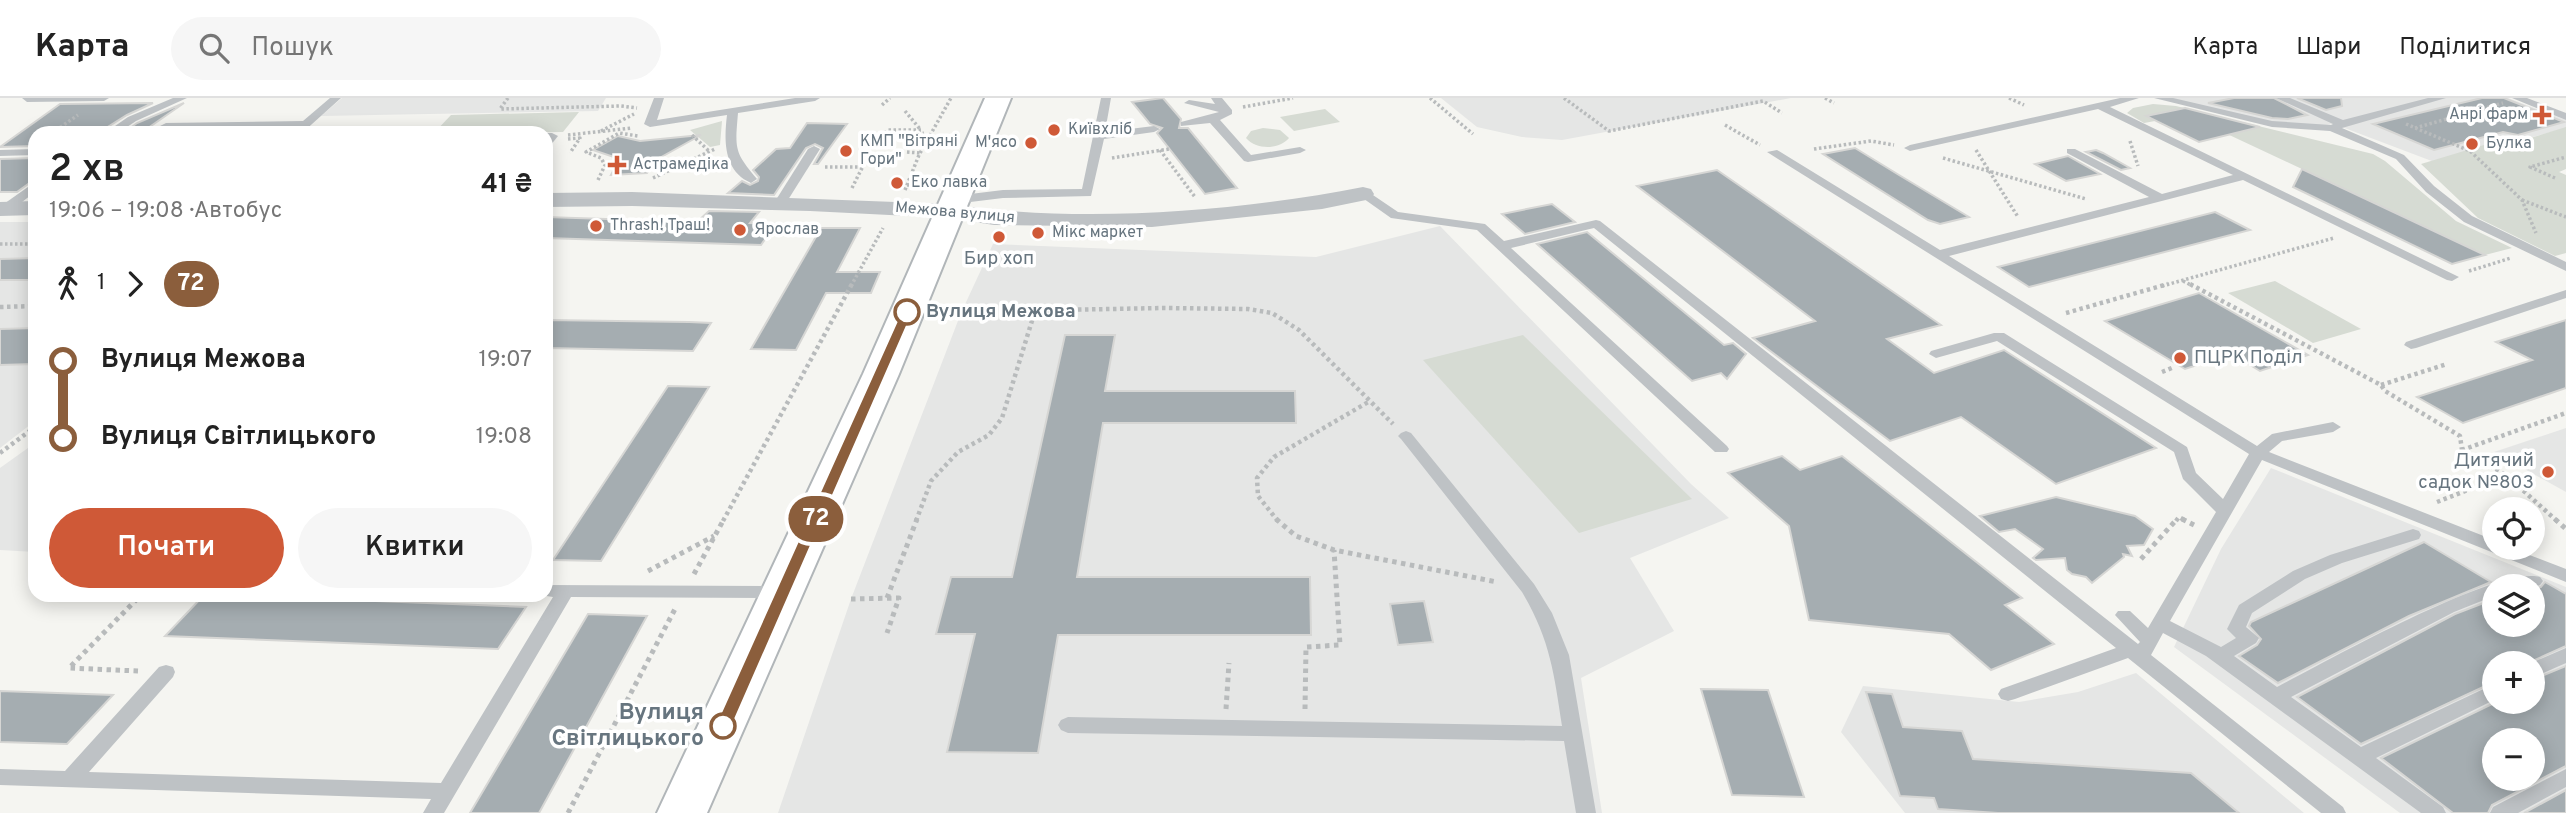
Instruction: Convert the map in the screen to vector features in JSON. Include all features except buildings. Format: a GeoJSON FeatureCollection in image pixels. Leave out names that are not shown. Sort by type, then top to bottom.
{"type":"FeatureCollection","features":[{"type":"Feature","properties":{"kind":"street"},"geometry":{"type":"LineString","coordinates":[[682,813],[881,374],[998,98]]}},
{"type":"Feature","properties":{"kind":"street","name":"Межова вулиця"},"geometry":{"type":"LineString","coordinates":[[553,200],[952,205],[994,218],[1152,220],[1322,202],[1363,194]]}},
{"type":"Feature","properties":{"kind":"street"},"geometry":{"type":"LineString","coordinates":[[2,209],[28,208]]}},
{"type":"Feature","properties":{"kind":"lane"},"geometry":{"type":"LineString","coordinates":[[27,99],[104,98]]}},
{"type":"Feature","properties":{"kind":"lane"},"geometry":{"type":"LineString","coordinates":[[122,126],[182,98]]}},
{"type":"Feature","properties":{"kind":"lane"},"geometry":{"type":"LineString","coordinates":[[166,126],[306,124],[336,98]]}},
{"type":"Feature","properties":{"kind":"lane"},"geometry":{"type":"LineString","coordinates":[[659,98],[650,124],[815,98]]}},
{"type":"Feature","properties":{"kind":"lane"},"geometry":{"type":"LineString","coordinates":[[952,205],[1003,194],[1087,193],[1106,98]]}},
{"type":"Feature","properties":{"kind":"lane"},"geometry":{"type":"LineString","coordinates":[[1216,98],[1228,112]]}},
{"type":"Feature","properties":{"kind":"lane"},"geometry":{"type":"LineString","coordinates":[[1910,148],[2134,98]]}},
{"type":"Feature","properties":{"kind":"lane"},"geometry":{"type":"LineString","coordinates":[[2159,98],[2272,124],[2338,126],[2441,98]]}},
{"type":"Feature","properties":{"kind":"lane"},"geometry":{"type":"LineString","coordinates":[[2281,98],[2400,157],[2430,189],[2468,219],[2566,267]]}},
{"type":"Feature","properties":{"kind":"lane"},"geometry":{"type":"LineString","coordinates":[[2515,99],[2566,117]]}},
{"type":"Feature","properties":{"kind":"lane"},"geometry":{"type":"LineString","coordinates":[[1189,103],[1205,104],[1228,112]]}},
{"type":"Feature","properties":{"kind":"lane"},"geometry":{"type":"LineString","coordinates":[[2101,106],[2452,277]]}},
{"type":"Feature","properties":{"kind":"lane"},"geometry":{"type":"LineString","coordinates":[[733,111],[729,143],[734,164],[751,179]]}},
{"type":"Feature","properties":{"kind":"lane"},"geometry":{"type":"LineString","coordinates":[[1185,124],[1213,119],[1228,112]]}},
{"type":"Feature","properties":{"kind":"lane"},"geometry":{"type":"LineString","coordinates":[[1213,119],[1248,159],[1300,150]]}},
{"type":"Feature","properties":{"kind":"lane"},"geometry":{"type":"LineString","coordinates":[[1097,136],[1149,129]]}},
{"type":"Feature","properties":{"kind":"lane"},"geometry":{"type":"LineString","coordinates":[[780,203],[814,149]]}},
{"type":"Feature","properties":{"kind":"lane"},"geometry":{"type":"LineString","coordinates":[[2071,151],[2159,197]]}},
{"type":"Feature","properties":{"kind":"lane"},"geometry":{"type":"LineString","coordinates":[[0,153],[28,152]]}},
{"type":"Feature","properties":{"kind":"lane"},"geometry":{"type":"LineString","coordinates":[[1773,152],[2258,453],[2482,542]]}},
{"type":"Feature","properties":{"kind":"lane"},"geometry":{"type":"LineString","coordinates":[[1941,254],[2244,176]]}},
{"type":"Feature","properties":{"kind":"lane"},"geometry":{"type":"LineString","coordinates":[[2,209],[28,191]]}},
{"type":"Feature","properties":{"kind":"lane"},"geometry":{"type":"LineString","coordinates":[[1363,194],[1395,215],[1481,227],[1721,450]]}},
{"type":"Feature","properties":{"kind":"lane"},"geometry":{"type":"LineString","coordinates":[[1501,246],[1595,223],[2141,649],[2336,813]]}},
{"type":"Feature","properties":{"kind":"lane"},"geometry":{"type":"LineString","coordinates":[[2411,345],[2566,294]]}},
{"type":"Feature","properties":{"kind":"lane"},"geometry":{"type":"LineString","coordinates":[[1936,354],[1999,336],[2181,450],[2189,475],[2225,511]]}},
{"type":"Feature","properties":{"kind":"lane"},"geometry":{"type":"LineString","coordinates":[[2008,694],[2141,649],[2160,624],[2258,453],[2277,437],[2333,427]]}},
{"type":"Feature","properties":{"kind":"lane"},"geometry":{"type":"LineString","coordinates":[[1406,436],[1528,589],[1543,613],[1560,655],[1586,813]]}},
{"type":"Feature","properties":{"kind":"lane"},"geometry":{"type":"LineString","coordinates":[[2220,656],[2250,638],[2236,629],[2245,609],[2299,575],[2336,559],[2413,535]]}},
{"type":"Feature","properties":{"kind":"lane"},"geometry":{"type":"LineString","coordinates":[[2526,560],[2566,576]]}},
{"type":"Feature","properties":{"kind":"lane"},"geometry":{"type":"LineString","coordinates":[[556,591],[783,593]]}},
{"type":"Feature","properties":{"kind":"lane"},"geometry":{"type":"LineString","coordinates":[[2276,696],[2437,613],[2482,594]]}},
{"type":"Feature","properties":{"kind":"lane"},"geometry":{"type":"LineString","coordinates":[[433,813],[550,602]]}},
{"type":"Feature","properties":{"kind":"lane"},"geometry":{"type":"LineString","coordinates":[[2124,615],[2141,649]]}},
{"type":"Feature","properties":{"kind":"lane"},"geometry":{"type":"LineString","coordinates":[[2160,624],[2220,656],[2436,813]]}},
{"type":"Feature","properties":{"kind":"lane"},"geometry":{"type":"LineString","coordinates":[[2545,665],[2566,655]]}},
{"type":"Feature","properties":{"kind":"lane"},"geometry":{"type":"LineString","coordinates":[[70,779],[166,672]]}},
{"type":"Feature","properties":{"kind":"lane"},"geometry":{"type":"LineString","coordinates":[[2360,757],[2482,697]]}},
{"type":"Feature","properties":{"kind":"lane"},"geometry":{"type":"LineString","coordinates":[[1068,724],[1574,734]]}},
{"type":"Feature","properties":{"kind":"lane"},"geometry":{"type":"LineString","coordinates":[[0,777],[447,791]]}},
{"type":"Feature","properties":{"kind":"lane"},"geometry":{"type":"LineString","coordinates":[[2500,813],[2566,777]]}},
{"type":"Feature","properties":{"kind":"path"},"geometry":{"type":"LineString","coordinates":[[508,98],[500,109],[621,106],[638,108]]}},
{"type":"Feature","properties":{"kind":"path"},"geometry":{"type":"LineString","coordinates":[[640,98],[634,114],[594,134],[650,124]]}},
{"type":"Feature","properties":{"kind":"path"},"geometry":{"type":"LineString","coordinates":[[881,105],[890,98]]}},
{"type":"Feature","properties":{"kind":"path"},"geometry":{"type":"LineString","coordinates":[[904,193],[920,153],[951,98]]}},
{"type":"Feature","properties":{"kind":"path"},"geometry":{"type":"LineString","coordinates":[[1228,112],[1278,99],[1293,98]]}},
{"type":"Feature","properties":{"kind":"path"},"geometry":{"type":"LineString","coordinates":[[1430,98],[1473,134]]}},
{"type":"Feature","properties":{"kind":"path"},"geometry":{"type":"LineString","coordinates":[[1564,98],[1609,131],[1763,101],[1782,113]]}},
{"type":"Feature","properties":{"kind":"path"},"geometry":{"type":"LineString","coordinates":[[1825,98],[1834,103]]}},
{"type":"Feature","properties":{"kind":"path"},"geometry":{"type":"LineString","coordinates":[[2414,128],[2515,99]]}},
{"type":"Feature","properties":{"kind":"path"},"geometry":{"type":"LineString","coordinates":[[905,111],[929,137]]}},
{"type":"Feature","properties":{"kind":"path"},"geometry":{"type":"LineString","coordinates":[[2380,114],[2470,151],[2522,200],[2566,217]]}},
{"type":"Feature","properties":{"kind":"path"},"geometry":{"type":"LineString","coordinates":[[2122,117],[2147,190]]}},
{"type":"Feature","properties":{"kind":"path"},"geometry":{"type":"LineString","coordinates":[[1724,124],[1773,152]]}},
{"type":"Feature","properties":{"kind":"path"},"geometry":{"type":"LineString","coordinates":[[1149,129],[1208,214]]}},
{"type":"Feature","properties":{"kind":"path"},"geometry":{"type":"LineString","coordinates":[[686,130],[710,152]]}},
{"type":"Feature","properties":{"kind":"path"},"geometry":{"type":"LineString","coordinates":[[887,130],[922,132],[914,136],[884,136],[887,130]]}},
{"type":"Feature","properties":{"kind":"path"},"geometry":{"type":"LineString","coordinates":[[605,132],[608,139]]}},
{"type":"Feature","properties":{"kind":"path"},"geometry":{"type":"LineString","coordinates":[[598,180],[605,164],[601,158],[586,152],[619,134],[641,137]]}},
{"type":"Feature","properties":{"kind":"path"},"geometry":{"type":"LineString","coordinates":[[1966,135],[2026,231]]}},
{"type":"Feature","properties":{"kind":"path"},"geometry":{"type":"LineString","coordinates":[[1814,149],[1871,141],[1910,148],[2117,208]]}},
{"type":"Feature","properties":{"kind":"path"},"geometry":{"type":"LineString","coordinates":[[652,178],[720,147]]}},
{"type":"Feature","properties":{"kind":"path"},"geometry":{"type":"LineString","coordinates":[[1102,160],[1170,149]]}},
{"type":"Feature","properties":{"kind":"path"},"geometry":{"type":"LineString","coordinates":[[907,152],[920,153]]}},
{"type":"Feature","properties":{"kind":"path"},"geometry":{"type":"LineString","coordinates":[[2555,178],[2530,167],[2566,157]]}},
{"type":"Feature","properties":{"kind":"path"},"geometry":{"type":"LineString","coordinates":[[848,195],[864,164]]}},
{"type":"Feature","properties":{"kind":"path"},"geometry":{"type":"LineString","coordinates":[[2522,200],[2546,256]]}},
{"type":"Feature","properties":{"kind":"path"},"geometry":{"type":"LineString","coordinates":[[568,813],[684,591],[886,223]]}},
{"type":"Feature","properties":{"kind":"path"},"geometry":{"type":"LineString","coordinates":[[2062,314],[2358,231]]}},
{"type":"Feature","properties":{"kind":"path"},"geometry":{"type":"LineString","coordinates":[[0,244],[28,244]]}},
{"type":"Feature","properties":{"kind":"path"},"geometry":{"type":"LineString","coordinates":[[2452,277],[2516,257]]}},
{"type":"Feature","properties":{"kind":"path"},"geometry":{"type":"LineString","coordinates":[[2183,281],[2381,385],[2385,391],[2460,436],[2462,450]]}},
{"type":"Feature","properties":{"kind":"path"},"geometry":{"type":"LineString","coordinates":[[0,307],[28,306]]}},
{"type":"Feature","properties":{"kind":"path"},"geometry":{"type":"LineString","coordinates":[[952,312],[1163,307],[1248,309],[1272,313],[1299,330],[1406,436]]}},
{"type":"Feature","properties":{"kind":"path"},"geometry":{"type":"LineString","coordinates":[[887,598],[931,481],[958,452],[989,435],[1002,418],[1035,311]]}},
{"type":"Feature","properties":{"kind":"path"},"geometry":{"type":"LineString","coordinates":[[2381,385],[2447,364]]}},
{"type":"Feature","properties":{"kind":"path"},"geometry":{"type":"LineString","coordinates":[[1370,401],[1274,457],[1257,478],[1258,496],[1272,515],[1296,536],[1334,550],[1528,589]]}},
{"type":"Feature","properties":{"kind":"path"},"geometry":{"type":"LineString","coordinates":[[2462,450],[2566,413]]}},
{"type":"Feature","properties":{"kind":"path"},"geometry":{"type":"LineString","coordinates":[[0,453],[28,432]]}},
{"type":"Feature","properties":{"kind":"path"},"geometry":{"type":"LineString","coordinates":[[2462,450],[2507,475],[2566,529]]}},
{"type":"Feature","properties":{"kind":"path"},"geometry":{"type":"LineString","coordinates":[[2432,504],[2507,475]]}},
{"type":"Feature","properties":{"kind":"path"},"geometry":{"type":"LineString","coordinates":[[2141,559],[2179,517],[2196,526]]}},
{"type":"Feature","properties":{"kind":"path"},"geometry":{"type":"LineString","coordinates":[[638,576],[685,554],[715,535]]}},
{"type":"Feature","properties":{"kind":"path"},"geometry":{"type":"LineString","coordinates":[[1305,729],[1306,647],[1340,645],[1334,550]]}},
{"type":"Feature","properties":{"kind":"path"},"geometry":{"type":"LineString","coordinates":[[851,599],[899,598],[887,633]]}},
{"type":"Feature","properties":{"kind":"path"},"geometry":{"type":"LineString","coordinates":[[134,602],[69,668],[166,672]]}},
{"type":"Feature","properties":{"kind":"path"},"geometry":{"type":"LineString","coordinates":[[1224,727],[1229,663]]}},
{"type":"Feature","properties":{"kind":"shaded area"},"geometry":{"type":"Polygon","coordinates":[[[342,98],[606,98],[598,111],[321,116],[342,98]]]}},
{"type":"Feature","properties":{"kind":"shaded area"},"geometry":{"type":"Polygon","coordinates":[[[1441,98],[1791,98],[1562,140],[1522,137],[1477,127],[1441,98]]]}},
{"type":"Feature","properties":{"kind":"shaded area"},"geometry":{"type":"Polygon","coordinates":[[[2166,98],[2508,98],[2566,120],[2566,128],[2437,163],[2334,124],[2273,124],[2166,98]]]}},
{"type":"Feature","properties":{"kind":"shaded area"},"geometry":{"type":"Polygon","coordinates":[[[2153,104],[2176,106],[2373,154],[2456,221],[2512,248],[2485,255],[2176,110],[2148,116],[2155,121],[2144,123],[2127,113],[2133,108],[2153,104]]]}},
{"type":"Feature","properties":{"kind":"shaded area"},"geometry":{"type":"Polygon","coordinates":[[[1325,109],[1340,122],[1294,131],[1280,117],[1325,109]]]}},
{"type":"Feature","properties":{"kind":"shaded area"},"geometry":{"type":"Polygon","coordinates":[[[579,112],[563,132],[553,132],[553,126],[441,126],[451,115],[579,112]]]}},
{"type":"Feature","properties":{"kind":"shaded area"},"geometry":{"type":"Polygon","coordinates":[[[722,121],[720,145],[710,147],[690,130],[722,121]]]}},
{"type":"Feature","properties":{"kind":"shaded area"},"geometry":{"type":"Polygon","coordinates":[[[2566,127],[2566,169],[2559,172],[2566,175],[2566,253],[2555,256],[2478,218],[2421,164],[2517,135],[2527,139],[2566,127]]]}},
{"type":"Feature","properties":{"kind":"shaded area"},"geometry":{"type":"Polygon","coordinates":[[[1263,128],[1280,130],[1289,138],[1279,145],[1268,147],[1256,145],[1246,138],[1251,131],[1263,128]]]}},
{"type":"Feature","properties":{"kind":"shaded area"},"geometry":{"type":"Polygon","coordinates":[[[0,222],[28,222],[28,426],[0,448],[0,222]]]}},
{"type":"Feature","properties":{"kind":"shaded area"},"geometry":{"type":"Polygon","coordinates":[[[1440,226],[1691,484],[1729,518],[1630,558],[1674,631],[1581,678],[1602,813],[778,813],[851,599],[961,313],[993,244],[1316,257],[1440,226]]]}},
{"type":"Feature","properties":{"kind":"shaded area"},"geometry":{"type":"Polygon","coordinates":[[[2275,281],[2361,329],[2313,343],[2228,293],[2275,281]]]}},
{"type":"Feature","properties":{"kind":"shaded area"},"geometry":{"type":"Polygon","coordinates":[[[1523,335],[1692,499],[1579,533],[1423,360],[1523,335]]]}},
{"type":"Feature","properties":{"kind":"shaded area","name":"Дитячий садок №803"},"geometry":{"type":"Polygon","coordinates":[[[2566,428],[2566,492],[2494,452],[2566,428]]]}},
{"type":"Feature","properties":{"kind":"shaded area"},"geometry":{"type":"Polygon","coordinates":[[[28,448],[28,552],[0,550],[0,468],[28,448]]]}},
{"type":"Feature","properties":{"kind":"shaded area"},"geometry":{"type":"Polygon","coordinates":[[[2271,468],[2482,553],[2482,560],[2499,560],[2534,574],[2482,574],[2482,637],[2545,637],[2545,579],[2566,587],[2566,813],[2400,813],[2174,647],[2221,549],[2271,468]]]}},
{"type":"Feature","properties":{"kind":"shaded area"},"geometry":{"type":"Polygon","coordinates":[[[2136,673],[2304,813],[1905,813],[1841,732],[1863,686],[2019,702],[2078,692],[2136,673]]]}},
{"type":"Feature","properties":{"kind":"bus line","name":"72"},"geometry":{"type":"LineString","coordinates":[[723,726],[907,312]]}},
{"type":"Feature","properties":{"kind":"place","name":"Анрі фарм"},"geometry":{"type":"Point","coordinates":[2542,115]}},
{"type":"Feature","properties":{"kind":"place","name":"Київхліб"},"geometry":{"type":"Point","coordinates":[1054,130]}},
{"type":"Feature","properties":{"kind":"place","name":"М'ясо"},"geometry":{"type":"Point","coordinates":[1031,143]}},
{"type":"Feature","properties":{"kind":"place","name":"Булка"},"geometry":{"type":"Point","coordinates":[2472,144]}},
{"type":"Feature","properties":{"kind":"place","name":"КМП \"Вітряні Гори\""},"geometry":{"type":"Point","coordinates":[846,151]}},
{"type":"Feature","properties":{"kind":"place","name":"Астрамедіка"},"geometry":{"type":"Point","coordinates":[617,165]}},
{"type":"Feature","properties":{"kind":"place","name":"Еко лавка"},"geometry":{"type":"Point","coordinates":[897,183]}},
{"type":"Feature","properties":{"kind":"place","name":"Thrash! Траш!"},"geometry":{"type":"Point","coordinates":[596,226]}},
{"type":"Feature","properties":{"kind":"place","name":"Ярослав"},"geometry":{"type":"Point","coordinates":[740,230]}},
{"type":"Feature","properties":{"kind":"place","name":"Мікс маркет"},"geometry":{"type":"Point","coordinates":[1038,233]}},
{"type":"Feature","properties":{"kind":"place","name":"Бир хоп"},"geometry":{"type":"Point","coordinates":[999,237]}},
{"type":"Feature","properties":{"kind":"place","name":"Вулиця Межова"},"geometry":{"type":"Point","coordinates":[907,312]}},
{"type":"Feature","properties":{"kind":"place","name":"ПЦРК Поділ"},"geometry":{"type":"Point","coordinates":[2180,358]}},
{"type":"Feature","properties":{"kind":"place","name":"Дитячий садок №803"},"geometry":{"type":"Point","coordinates":[2548,472]}},
{"type":"Feature","properties":{"kind":"place","name":"Вулиця Світлицького"},"geometry":{"type":"Point","coordinates":[723,726]}}]}
